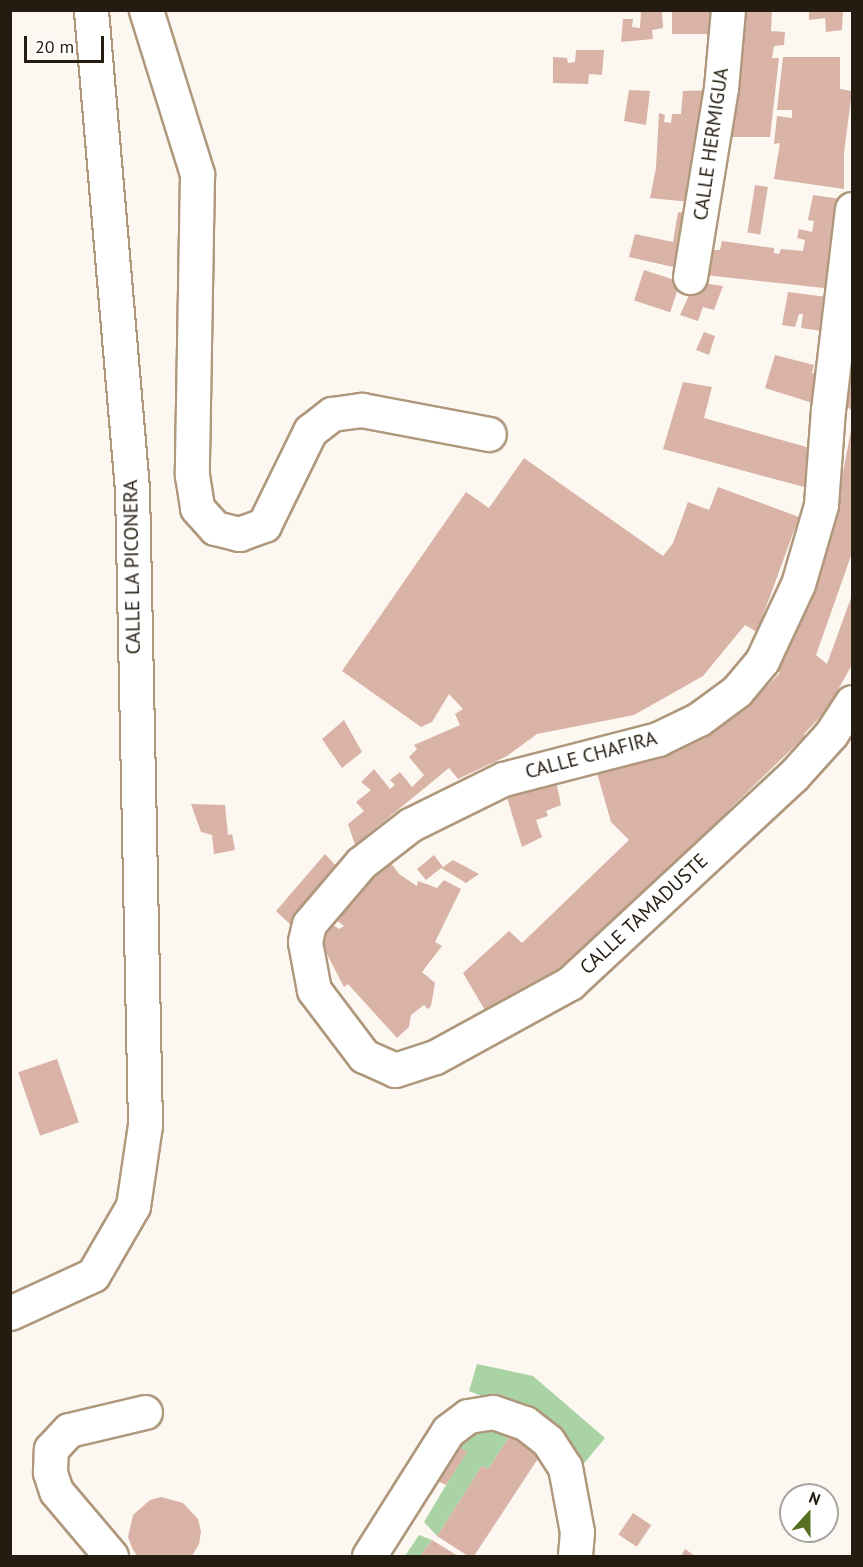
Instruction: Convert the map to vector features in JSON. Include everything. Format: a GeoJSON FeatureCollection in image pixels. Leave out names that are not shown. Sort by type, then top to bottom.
{"type":"FeatureCollection","features":[{"type":"Feature","properties":{"kind":"street","name":"CALLE LA PICONERA"},"geometry":{"type":"LineString","coordinates":[[10,1313],[93,1275],[133,1206],[145,1125],[132,489],[91,10]]}},
{"type":"Feature","properties":{"kind":"street"},"geometry":{"type":"LineString","coordinates":[[146,10],[196,174],[192,476],[197,508],[215,528],[239,534],[264,525],[310,431],[332,414],[362,410],[489,434]]}},
{"type":"Feature","properties":{"kind":"street","name":"CALLE HERMIGUA"},"geometry":{"type":"LineString","coordinates":[[690,277],[720,99],[728,10]]}},
{"type":"Feature","properties":{"kind":"street","name":"CALLE CHAFIRA"},"geometry":{"type":"LineString","coordinates":[[395,1070],[364,1056],[314,990],[305,942],[309,924],[361,863],[410,825],[503,779],[658,739],[699,719],[736,691],[762,661],[798,584],[821,505],[828,409],[852,209]]}},
{"type":"Feature","properties":{"kind":"street","name":"CALLE TAMADUSTE"},"geometry":{"type":"LineString","coordinates":[[395,1070],[435,1057],[570,983],[793,776],[831,734],[852,702]]}},
{"type":"Feature","properties":{"kind":"street"},"geometry":{"type":"LineString","coordinates":[[111,1557],[56,1491],[50,1472],[51,1449],[69,1430],[145,1412]]}},
{"type":"Feature","properties":{"kind":"street"},"geometry":{"type":"LineString","coordinates":[[369,1557],[448,1431],[468,1416],[493,1412],[525,1424],[548,1442],[565,1467],[575,1541],[556,1557]]}},
{"type":"Feature","properties":{"kind":"green space"},"geometry":{"type":"Polygon","coordinates":[[[477,1364],[533,1376],[605,1438],[581,1467],[568,1440],[539,1419],[469,1391],[477,1364]]]}},
{"type":"Feature","properties":{"kind":"green space"},"geometry":{"type":"Polygon","coordinates":[[[493,1426],[511,1434],[488,1469],[482,1466],[437,1536],[424,1522],[466,1452],[456,1446],[480,1427],[493,1426]]]}},
{"type":"Feature","properties":{"kind":"green space"},"geometry":{"type":"Polygon","coordinates":[[[419,1535],[432,1540],[420,1556],[405,1556],[419,1535]]]}},
{"type":"Feature","properties":{"kind":"building"},"geometry":{"type":"Polygon","coordinates":[[[641,10],[662,10],[663,28],[652,30],[653,39],[621,42],[623,19],[633,19],[632,27],[640,28],[641,10]]]}},
{"type":"Feature","properties":{"kind":"building"},"geometry":{"type":"Polygon","coordinates":[[[672,10],[724,10],[724,34],[672,34],[672,10]]]}},
{"type":"Feature","properties":{"kind":"building"},"geometry":{"type":"Polygon","coordinates":[[[738,10],[772,10],[771,31],[785,32],[784,45],[774,46],[772,58],[779,58],[770,137],[724,137],[738,10]]]}},
{"type":"Feature","properties":{"kind":"building"},"geometry":{"type":"Polygon","coordinates":[[[809,10],[843,10],[842,30],[826,32],[825,18],[809,20],[809,10]]]}},
{"type":"Feature","properties":{"kind":"building"},"geometry":{"type":"Polygon","coordinates":[[[576,50],[604,50],[602,75],[589,74],[588,84],[553,83],[553,57],[567,58],[568,63],[575,62],[576,50]]]}},
{"type":"Feature","properties":{"kind":"building"},"geometry":{"type":"Polygon","coordinates":[[[783,57],[840,57],[840,89],[852,91],[844,153],[844,189],[774,179],[780,143],[774,144],[777,116],[792,118],[792,110],[777,110],[783,57]]]}},
{"type":"Feature","properties":{"kind":"building"},"geometry":{"type":"Polygon","coordinates":[[[629,90],[650,91],[646,125],[624,121],[629,90]]]}},
{"type":"Feature","properties":{"kind":"building"},"geometry":{"type":"Polygon","coordinates":[[[716,90],[700,203],[650,198],[656,168],[659,113],[665,115],[664,122],[671,123],[672,114],[681,114],[683,91],[716,90]]]}},
{"type":"Feature","properties":{"kind":"building"},"geometry":{"type":"Polygon","coordinates":[[[755,185],[768,187],[760,234],[747,232],[755,185]]]}},
{"type":"Feature","properties":{"kind":"building"},"geometry":{"type":"Polygon","coordinates":[[[813,195],[841,199],[833,289],[696,274],[702,240],[716,241],[713,250],[720,250],[722,241],[774,248],[774,253],[779,254],[781,249],[803,251],[805,240],[797,238],[799,229],[812,232],[814,221],[808,220],[813,195]]]}},
{"type":"Feature","properties":{"kind":"building"},"geometry":{"type":"Polygon","coordinates":[[[678,212],[696,215],[682,269],[629,257],[635,234],[673,242],[678,212]]]}},
{"type":"Feature","properties":{"kind":"building"},"geometry":{"type":"Polygon","coordinates":[[[644,270],[680,282],[670,312],[634,300],[644,270]]]}},
{"type":"Feature","properties":{"kind":"building"},"geometry":{"type":"Polygon","coordinates":[[[695,282],[723,286],[714,310],[703,307],[698,321],[680,315],[695,282]]]}},
{"type":"Feature","properties":{"kind":"building"},"geometry":{"type":"Polygon","coordinates":[[[788,292],[827,297],[822,331],[801,328],[803,314],[799,314],[795,327],[782,325],[788,292]]]}},
{"type":"Feature","properties":{"kind":"building"},"geometry":{"type":"Polygon","coordinates":[[[704,332],[715,336],[709,355],[696,350],[704,332]]]}},
{"type":"Feature","properties":{"kind":"building"},"geometry":{"type":"Polygon","coordinates":[[[775,355],[814,365],[812,373],[825,375],[819,405],[765,388],[775,355]]]}},
{"type":"Feature","properties":{"kind":"building"},"geometry":{"type":"Polygon","coordinates":[[[846,363],[852,365],[852,410],[838,402],[846,363]]]}},
{"type":"Feature","properties":{"kind":"building"},"geometry":{"type":"Polygon","coordinates":[[[683,382],[712,387],[704,418],[810,448],[808,488],[663,449],[683,382]]]}},
{"type":"Feature","properties":{"kind":"building"},"geometry":{"type":"Polygon","coordinates":[[[851,430],[852,553],[816,655],[827,664],[852,595],[852,665],[826,711],[804,734],[805,736],[551,983],[486,1012],[463,973],[509,931],[522,943],[629,840],[611,822],[597,773],[656,755],[753,692],[757,696],[780,673],[773,666],[792,639],[816,581],[835,514],[851,430]]]}},
{"type":"Feature","properties":{"kind":"building"},"geometry":{"type":"Polygon","coordinates":[[[524,458],[663,556],[673,543],[688,502],[709,510],[718,487],[799,517],[757,632],[745,625],[703,676],[634,715],[537,734],[507,756],[458,779],[449,768],[355,845],[348,824],[364,811],[356,802],[371,790],[361,782],[374,769],[390,789],[395,785],[390,780],[400,772],[412,787],[424,775],[409,757],[417,749],[414,745],[460,725],[455,714],[463,709],[449,694],[432,722],[421,727],[342,671],[466,492],[489,508],[524,458]]]}},
{"type":"Feature","properties":{"kind":"building"},"geometry":{"type":"Polygon","coordinates":[[[344,720],[362,752],[342,768],[322,739],[344,720]]]}},
{"type":"Feature","properties":{"kind":"building"},"geometry":{"type":"Polygon","coordinates":[[[555,776],[561,805],[546,811],[548,816],[536,820],[542,837],[522,847],[505,791],[555,776]]]}},
{"type":"Feature","properties":{"kind":"building"},"geometry":{"type":"Polygon","coordinates":[[[191,804],[225,805],[228,835],[232,834],[235,850],[214,854],[212,835],[201,832],[191,804]]]}},
{"type":"Feature","properties":{"kind":"building"},"geometry":{"type":"Polygon","coordinates":[[[325,854],[338,868],[292,926],[276,911],[325,854]]]}},
{"type":"Feature","properties":{"kind":"building"},"geometry":{"type":"Polygon","coordinates":[[[434,855],[443,867],[453,860],[479,874],[466,883],[441,868],[426,880],[417,869],[434,855]]]}},
{"type":"Feature","properties":{"kind":"building"},"geometry":{"type":"Polygon","coordinates":[[[388,859],[399,874],[417,886],[418,881],[437,888],[444,880],[461,889],[435,942],[442,946],[422,972],[435,983],[431,1006],[428,1009],[424,1005],[411,1015],[409,1027],[397,1038],[348,984],[344,987],[318,937],[332,924],[339,929],[344,926],[335,919],[352,900],[348,899],[388,859]]]}},
{"type":"Feature","properties":{"kind":"building"},"geometry":{"type":"Polygon","coordinates":[[[57,1059],[79,1122],[40,1136],[18,1072],[57,1059]]]}},
{"type":"Feature","properties":{"kind":"building"},"geometry":{"type":"Polygon","coordinates":[[[511,1434],[541,1454],[474,1556],[468,1556],[437,1536],[482,1466],[488,1469],[511,1434]]]}},
{"type":"Feature","properties":{"kind":"building"},"geometry":{"type":"Polygon","coordinates":[[[452,1442],[467,1452],[446,1485],[432,1478],[452,1442]]]}},
{"type":"Feature","properties":{"kind":"building"},"geometry":{"type":"Polygon","coordinates":[[[161,1497],[183,1503],[198,1519],[201,1532],[199,1544],[192,1556],[137,1556],[132,1548],[128,1537],[133,1515],[150,1500],[161,1497]]]}},
{"type":"Feature","properties":{"kind":"building"},"geometry":{"type":"Polygon","coordinates":[[[633,1513],[651,1525],[637,1547],[618,1535],[633,1513]]]}},
{"type":"Feature","properties":{"kind":"building"},"geometry":{"type":"Polygon","coordinates":[[[432,1540],[458,1556],[420,1556],[432,1540]]]}},
{"type":"Feature","properties":{"kind":"building"},"geometry":{"type":"Polygon","coordinates":[[[685,1549],[695,1556],[681,1556],[685,1549]]]}}]}
